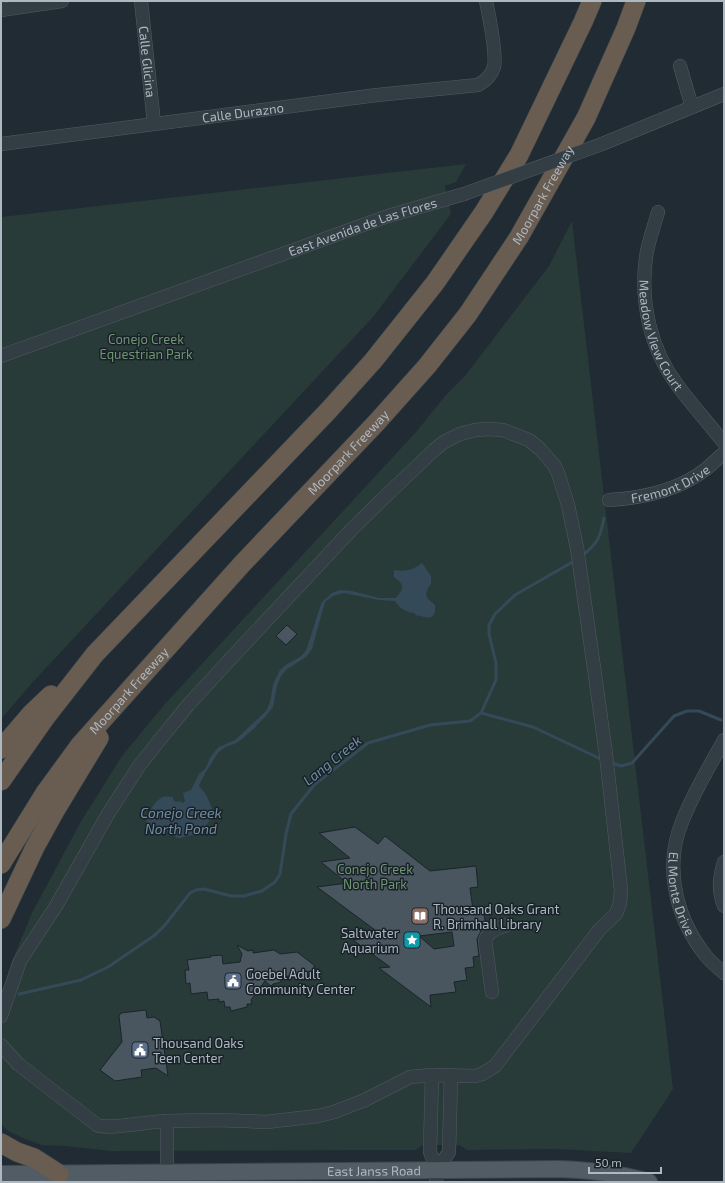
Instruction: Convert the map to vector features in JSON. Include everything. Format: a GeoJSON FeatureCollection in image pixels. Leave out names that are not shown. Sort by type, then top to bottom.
{"type":"FeatureCollection","features":[{"type":"Feature","properties":{"kind":"highway"},"geometry":{"type":"LineString","coordinates":[[1,749],[31,714],[94,654],[328,411],[373,361],[435,283],[484,212],[519,155],[592,1]]}},
{"type":"Feature","properties":{"kind":"highway","name":"Moorpark Freeway"},"geometry":{"type":"LineString","coordinates":[[1,864],[45,793],[80,745],[242,564],[377,422],[427,366],[468,314],[519,238],[586,118],[626,28],[636,1]]}},
{"type":"Feature","properties":{"kind":"highway"},"geometry":{"type":"LineString","coordinates":[[1,781],[45,718],[94,654]]}},
{"type":"Feature","properties":{"kind":"highway"},"geometry":{"type":"LineString","coordinates":[[1,919],[35,847],[56,809],[130,688]]}},
{"type":"Feature","properties":{"kind":"highway"},"geometry":{"type":"LineString","coordinates":[[1,1143],[17,1152],[34,1158],[58,1174]]}},
{"type":"Feature","properties":{"kind":"main road","name":"East Janss Road"},"geometry":{"type":"LineString","coordinates":[[1,1174],[167,1177],[436,1176],[578,1169],[618,1174],[649,1182]]}},
{"type":"Feature","properties":{"kind":"street"},"geometry":{"type":"LineString","coordinates":[[1,10],[62,1]]}},
{"type":"Feature","properties":{"kind":"street","name":"Calle Glicina"},"geometry":{"type":"LineString","coordinates":[[141,1],[154,123]]}},
{"type":"Feature","properties":{"kind":"street","name":"Calle Durazno"},"geometry":{"type":"LineString","coordinates":[[1,144],[377,95],[471,86],[484,82],[491,73],[494,65],[493,43],[486,1]]}},
{"type":"Feature","properties":{"kind":"street"},"geometry":{"type":"LineString","coordinates":[[680,66],[692,107]]}},
{"type":"Feature","properties":{"kind":"street","name":"East Avenida de Las Flores"},"geometry":{"type":"LineString","coordinates":[[1,356],[388,216],[464,194],[602,144],[724,94]]}},
{"type":"Feature","properties":{"kind":"street","name":"Meadow View Court"},"geometry":{"type":"LineString","coordinates":[[658,212],[646,255],[643,284],[646,310],[653,338],[664,365],[677,385],[724,443]]}},
{"type":"Feature","properties":{"kind":"street"},"geometry":{"type":"LineString","coordinates":[[1,1016],[20,961],[44,926],[108,814],[139,766],[189,704],[353,528],[434,450],[444,442],[460,434],[475,430],[504,430],[529,440],[540,449],[554,465],[558,473],[568,505],[577,548],[608,769],[621,890],[620,903],[616,914],[600,929],[495,1066],[482,1074],[475,1076],[432,1075],[410,1077],[365,1100],[334,1112],[318,1116],[266,1122],[219,1120],[155,1121],[106,1127],[97,1125],[18,1064],[1,1045]]}},
{"type":"Feature","properties":{"kind":"street","name":"Fremont Drive"},"geometry":{"type":"LineString","coordinates":[[609,500],[627,499],[649,495],[676,487],[706,469],[724,453]]}},
{"type":"Feature","properties":{"kind":"street","name":"El Monte Drive"},"geometry":{"type":"LineString","coordinates":[[724,740],[687,809],[675,848],[673,868],[675,892],[681,913],[688,929],[707,958],[724,973]]}},
{"type":"Feature","properties":{"kind":"street"},"geometry":{"type":"LineString","coordinates":[[724,862],[720,873],[719,883],[724,906]]}},
{"type":"Feature","properties":{"kind":"street"},"geometry":{"type":"LineString","coordinates":[[492,992],[485,941],[489,933],[506,925]]}},
{"type":"Feature","properties":{"kind":"street"},"geometry":{"type":"LineString","coordinates":[[432,1075],[430,1152],[436,1176]]}},
{"type":"Feature","properties":{"kind":"street"},"geometry":{"type":"LineString","coordinates":[[436,1176],[449,1152],[450,1076]]}},
{"type":"Feature","properties":{"kind":"street"},"geometry":{"type":"LineString","coordinates":[[167,1121],[167,1177]]}},
{"type":"Feature","properties":{"kind":"green space","name":"Conejo Creek Equestrian Park"},"geometry":{"type":"Polygon","coordinates":[[[466,164],[456,182],[445,186],[451,214],[373,317],[32,683],[1,719],[1,217],[466,164]]]}},
{"type":"Feature","properties":{"kind":"green space","name":"Conejo Creek North Park"},"geometry":{"type":"Polygon","coordinates":[[[572,221],[673,1089],[631,1153],[556,1149],[467,1150],[459,1145],[423,1145],[415,1150],[111,1151],[42,1145],[8,1131],[1,1124],[1,997],[12,961],[32,913],[80,823],[122,756],[164,705],[416,432],[445,396],[465,376],[549,266],[572,221]]]}},
{"type":"Feature","properties":{"kind":"water","name":"Conejo Creek North Pond"},"geometry":{"type":"Polygon","coordinates":[[[422,563],[431,576],[431,584],[426,594],[427,598],[435,605],[432,616],[417,616],[414,613],[403,609],[395,601],[379,600],[344,593],[333,596],[325,602],[312,649],[306,657],[287,669],[281,676],[277,686],[273,707],[255,728],[242,739],[219,752],[204,776],[199,786],[206,796],[214,815],[204,828],[199,833],[177,838],[167,831],[160,831],[147,827],[146,824],[148,815],[156,802],[163,797],[173,797],[173,800],[176,802],[179,801],[183,803],[185,801],[183,793],[191,790],[199,774],[206,768],[210,758],[216,750],[219,747],[235,740],[267,710],[273,684],[280,670],[287,664],[300,657],[306,651],[323,601],[332,593],[340,590],[352,591],[379,598],[396,598],[402,589],[402,586],[394,577],[394,570],[409,570],[422,563]]]}},
{"type":"Feature","properties":{"kind":"building"},"geometry":{"type":"Polygon","coordinates":[[[287,625],[297,634],[286,645],[276,636],[287,625]]]}},
{"type":"Feature","properties":{"kind":"building","name":"Thousand Oaks Grant R. Brimhall Library"},"geometry":{"type":"Polygon","coordinates":[[[355,827],[378,844],[385,836],[430,871],[476,866],[478,887],[470,888],[473,910],[483,909],[486,926],[480,928],[481,931],[477,939],[479,956],[473,957],[474,967],[465,968],[467,980],[454,982],[456,992],[430,995],[431,1007],[379,968],[390,967],[353,940],[383,936],[317,887],[347,883],[321,862],[350,858],[319,833],[355,827]],[[452,932],[419,936],[434,949],[454,946],[452,932]]]}},
{"type":"Feature","properties":{"kind":"building","name":"Goebel Adult Community Center"},"geometry":{"type":"Polygon","coordinates":[[[237,945],[248,951],[253,950],[253,953],[274,950],[280,954],[297,952],[314,965],[315,973],[281,977],[281,982],[271,986],[265,981],[251,1000],[252,1004],[247,1004],[247,1007],[231,1011],[230,1007],[225,1007],[224,1001],[219,1002],[219,999],[208,1000],[207,992],[191,994],[190,983],[186,984],[185,970],[189,970],[187,960],[222,955],[223,964],[240,962],[242,954],[237,945]]]}},
{"type":"Feature","properties":{"kind":"building","name":"Thousand Oaks Teen Center"},"geometry":{"type":"Polygon","coordinates":[[[146,1010],[147,1018],[154,1017],[160,1021],[168,1076],[156,1068],[141,1070],[142,1077],[115,1081],[100,1070],[122,1042],[119,1016],[121,1013],[146,1010]]]}},
{"type":"Feature","properties":{"kind":"waterway"},"geometry":{"type":"LineString","coordinates":[[582,556],[598,540],[604,518]]}},
{"type":"Feature","properties":{"kind":"waterway"},"geometry":{"type":"LineString","coordinates":[[481,713],[496,680],[496,663],[489,634],[489,625],[495,614],[515,595],[576,560]]}},
{"type":"Feature","properties":{"kind":"waterway","name":"Lang Creek"},"geometry":{"type":"LineString","coordinates":[[610,762],[621,766],[632,763],[674,716],[687,711],[699,711],[721,720]]}},
{"type":"Feature","properties":{"kind":"waterway","name":"Lang Creek"},"geometry":{"type":"LineString","coordinates":[[19,994],[81,980],[108,967],[155,935],[165,925],[190,893],[196,890],[204,889],[231,896],[244,896],[262,891],[275,882],[280,874],[286,834],[291,814],[314,785],[368,743],[430,725],[470,721],[481,713],[533,727],[603,760]]}},
{"type":"Feature","properties":{"kind":"place","name":"Thousand Oaks Grant R. Brimhall Library"},"geometry":{"type":"Point","coordinates":[420,916]}},
{"type":"Feature","properties":{"kind":"place","name":"Saltwater Aquarium"},"geometry":{"type":"Point","coordinates":[412,940]}},
{"type":"Feature","properties":{"kind":"place","name":"Goebel Adult Community Center"},"geometry":{"type":"Point","coordinates":[233,981]}},
{"type":"Feature","properties":{"kind":"place","name":"Thousand Oaks Teen Center"},"geometry":{"type":"Point","coordinates":[140,1050]}}]}
